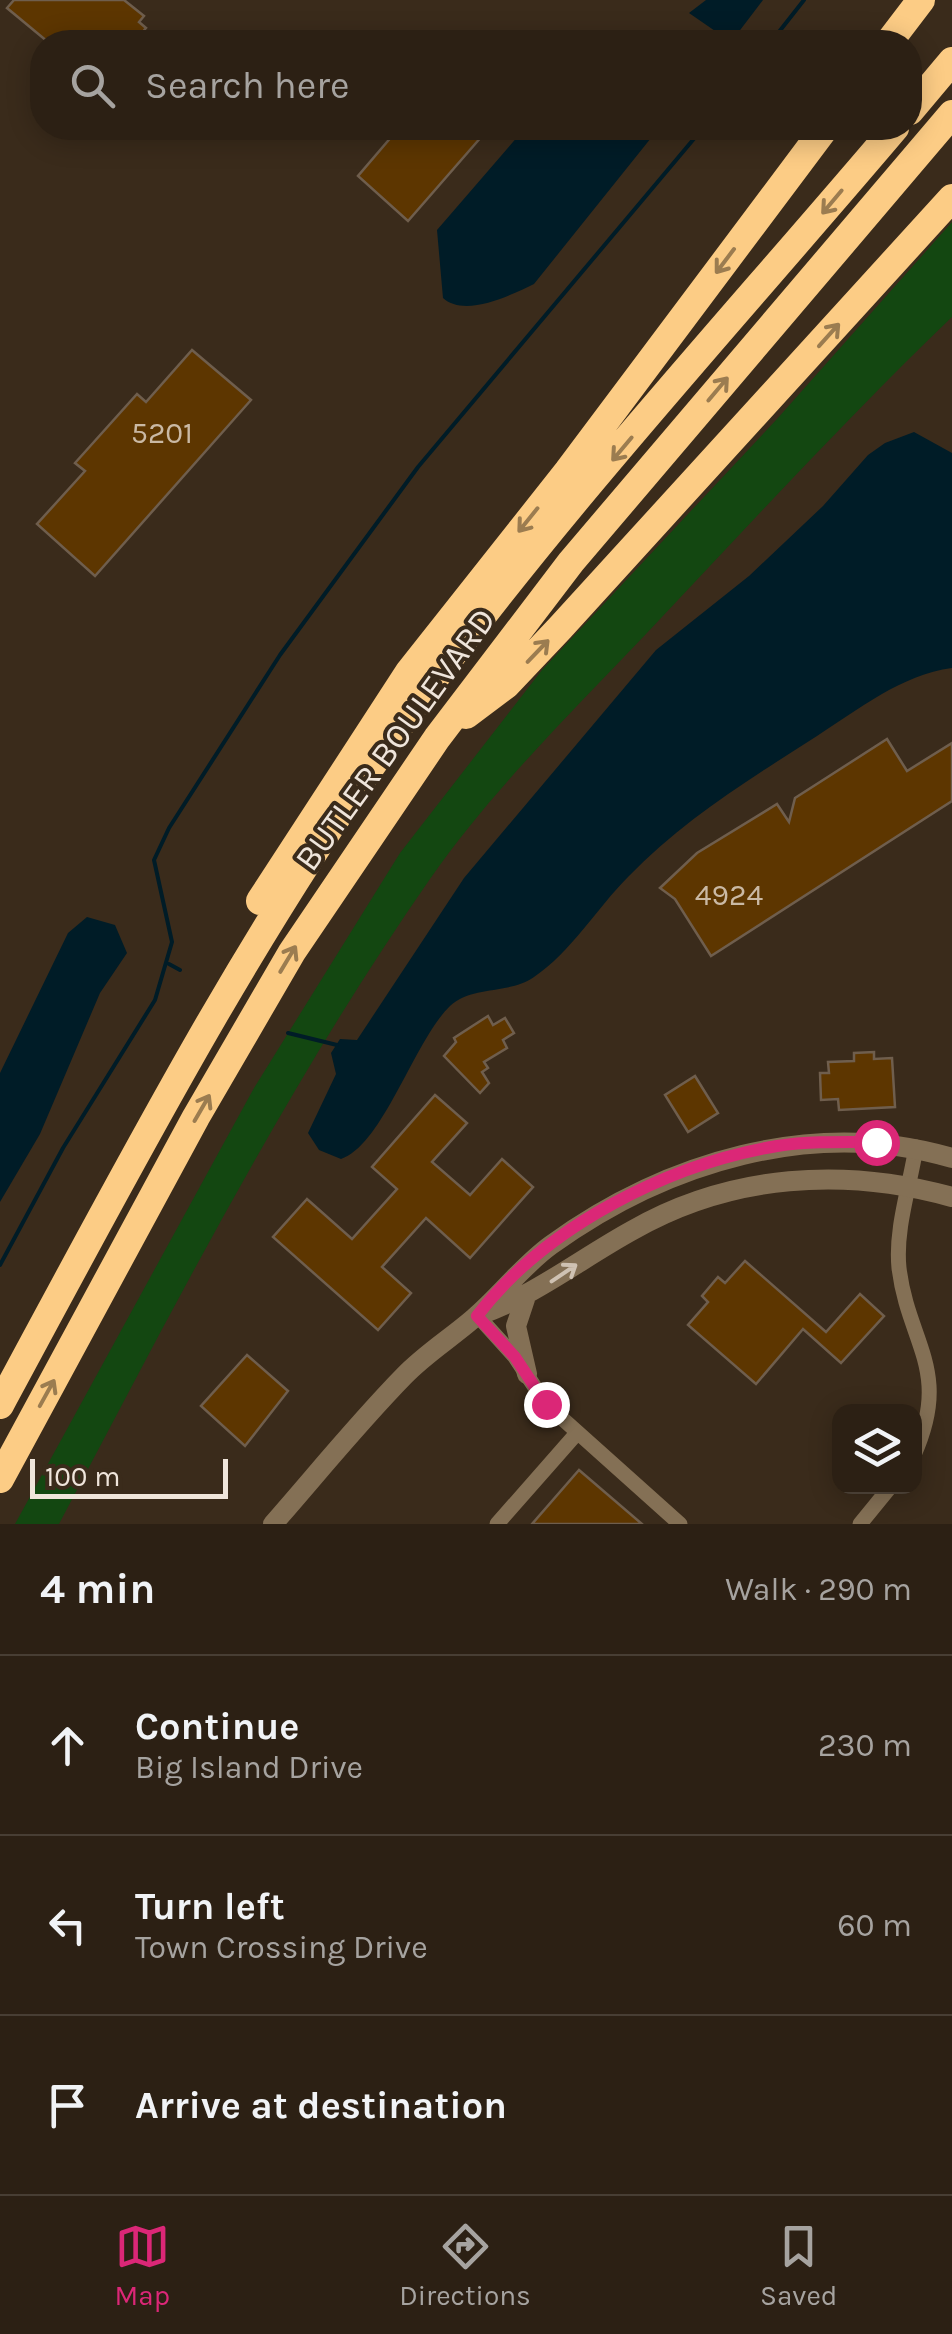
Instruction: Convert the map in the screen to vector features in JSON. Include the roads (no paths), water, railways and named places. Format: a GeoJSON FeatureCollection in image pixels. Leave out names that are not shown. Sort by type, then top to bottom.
{"type":"FeatureCollection","features":[{"type":"Feature","properties":{"kind":"highway"},"geometry":{"type":"LineString","coordinates":[[898,30],[921,0]]}},
{"type":"Feature","properties":{"kind":"highway"},"geometry":{"type":"LineString","coordinates":[[922,97],[952,61]]}},
{"type":"Feature","properties":{"kind":"highway","name":"BUTLER BOULEVARD"},"geometry":{"type":"LineString","coordinates":[[0,1479],[292,952],[438,738],[571,562],[952,114]]}},
{"type":"Feature","properties":{"kind":"highway"},"geometry":{"type":"LineString","coordinates":[[111,1201],[190,1023],[274,877],[357,747],[432,640],[578,456],[816,140]]}},
{"type":"Feature","properties":{"kind":"highway","name":"BUTLER BOULEVARD"},"geometry":{"type":"LineString","coordinates":[[0,1405],[238,971],[399,727],[546,538],[885,140]]}},
{"type":"Feature","properties":{"kind":"highway"},"geometry":{"type":"LineString","coordinates":[[438,738],[506,685],[952,198]]}},
{"type":"Feature","properties":{"kind":"street"},"geometry":{"type":"LineString","coordinates":[[273,1524],[406,1374],[477,1316],[528,1264],[598,1214],[712,1162],[778,1146],[876,1142],[916,1147],[952,1158]]}},
{"type":"Feature","properties":{"kind":"street"},"geometry":{"type":"LineString","coordinates":[[916,1147],[899,1238],[900,1274],[938,1376],[936,1414],[922,1440]]}},
{"type":"Feature","properties":{"kind":"street"},"geometry":{"type":"LineString","coordinates":[[477,1316],[525,1298],[638,1227],[714,1196],[807,1179],[857,1178],[952,1197]]}},
{"type":"Feature","properties":{"kind":"street"},"geometry":{"type":"LineString","coordinates":[[525,1298],[516,1326],[526,1374]]}},
{"type":"Feature","properties":{"kind":"street"},"geometry":{"type":"LineString","coordinates":[[477,1316],[546,1404],[680,1524]]}},
{"type":"Feature","properties":{"kind":"street"},"geometry":{"type":"LineString","coordinates":[[497,1524],[577,1432]]}},
{"type":"Feature","properties":{"kind":"street"},"geometry":{"type":"LineString","coordinates":[[860,1524],[884,1494]]}},
{"type":"Feature","properties":{"kind":"water"},"geometry":{"type":"Polygon","coordinates":[[[706,0],[763,0],[740,30],[714,30],[689,13],[706,0]]]}},
{"type":"Feature","properties":{"kind":"water"},"geometry":{"type":"Polygon","coordinates":[[[515,140],[649,140],[534,284],[513,294],[463,306],[443,298],[437,230],[515,140]]]}},
{"type":"Feature","properties":{"kind":"water"},"geometry":{"type":"Polygon","coordinates":[[[914,432],[952,453],[952,668],[915,678],[881,694],[695,818],[649,856],[572,943],[534,977],[524,983],[469,995],[450,1006],[371,1134],[356,1150],[341,1159],[319,1150],[308,1133],[336,1074],[331,1053],[340,1039],[357,1040],[464,878],[656,650],[749,576],[823,506],[868,455],[885,443],[914,432]]]}},
{"type":"Feature","properties":{"kind":"water"},"geometry":{"type":"Polygon","coordinates":[[[87,917],[115,925],[127,953],[100,993],[40,1134],[0,1202],[0,1073],[68,933],[87,917]]]}},
{"type":"Feature","properties":{"kind":"waterway"},"geometry":{"type":"LineString","coordinates":[[780,30],[804,0]]}},
{"type":"Feature","properties":{"kind":"waterway"},"geometry":{"type":"LineString","coordinates":[[0,1265],[63,1148],[155,1000],[172,942],[154,860],[169,828],[280,655],[418,467],[693,140]]}},
{"type":"Feature","properties":{"kind":"waterway"},"geometry":{"type":"LineString","coordinates":[[169,964],[180,970]]}},
{"type":"Feature","properties":{"kind":"waterway"},"geometry":{"type":"LineString","coordinates":[[288,1033],[337,1045]]}}]}
